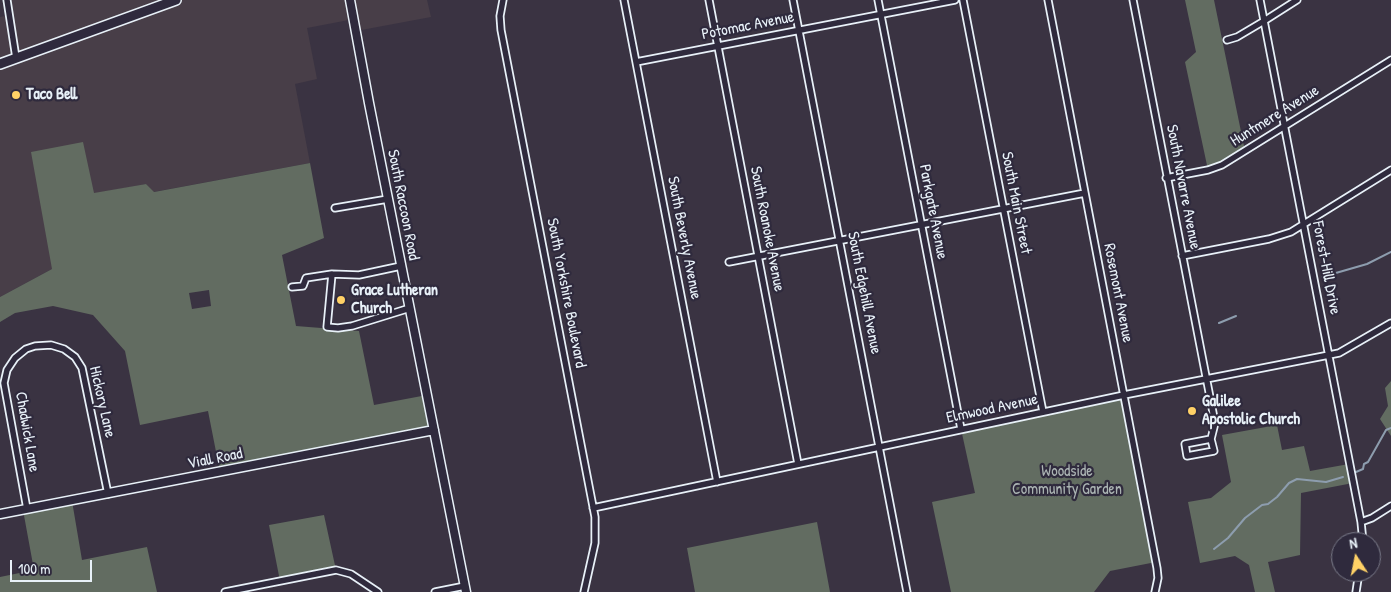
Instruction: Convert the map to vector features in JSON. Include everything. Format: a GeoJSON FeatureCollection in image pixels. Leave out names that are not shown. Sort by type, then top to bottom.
{"type":"FeatureCollection","features":[{"type":"Feature","properties":{"kind":"main road"},"geometry":{"type":"LineString","coordinates":[[0,64],[176,0]]}},
{"type":"Feature","properties":{"kind":"street"},"geometry":{"type":"LineString","coordinates":[[7,0],[16,58]]}},
{"type":"Feature","properties":{"kind":"street","name":"South Raccoon Road"},"geometry":{"type":"LineString","coordinates":[[350,0],[465,589]]}},
{"type":"Feature","properties":{"kind":"street","name":"South Yorkshire Boulevard"},"geometry":{"type":"LineString","coordinates":[[503,0],[500,16],[501,30],[593,508],[595,543],[584,592]]}},
{"type":"Feature","properties":{"kind":"street","name":"South Beverly Avenue"},"geometry":{"type":"LineString","coordinates":[[624,0],[717,482]]}},
{"type":"Feature","properties":{"kind":"street","name":"South Roanoke Avenue"},"geometry":{"type":"LineString","coordinates":[[708,0],[798,464]]}},
{"type":"Feature","properties":{"kind":"street","name":"South Edgehill Avenue"},"geometry":{"type":"LineString","coordinates":[[793,0],[907,592]]}},
{"type":"Feature","properties":{"kind":"street","name":"Parkgate Avenue"},"geometry":{"type":"LineString","coordinates":[[878,0],[961,429]]}},
{"type":"Feature","properties":{"kind":"street","name":"Potomac Avenue"},"geometry":{"type":"LineString","coordinates":[[636,62],[955,0]]}},
{"type":"Feature","properties":{"kind":"street","name":"South Main Street"},"geometry":{"type":"LineString","coordinates":[[963,0],[1043,412]]}},
{"type":"Feature","properties":{"kind":"street","name":"Rosemont Avenue"},"geometry":{"type":"LineString","coordinates":[[1048,0],[1158,569],[1155,592]]}},
{"type":"Feature","properties":{"kind":"street","name":"South Navarre Avenue"},"geometry":{"type":"LineString","coordinates":[[1133,0],[1215,423],[1211,439]]}},
{"type":"Feature","properties":{"kind":"street","name":"Forest-Hill Drive"},"geometry":{"type":"LineString","coordinates":[[1260,0],[1362,532]]}},
{"type":"Feature","properties":{"kind":"street"},"geometry":{"type":"LineString","coordinates":[[1227,40],[1237,37],[1297,0]]}},
{"type":"Feature","properties":{"kind":"street","name":"Huntmere Avenue"},"geometry":{"type":"LineString","coordinates":[[1166,178],[1208,170],[1222,165],[1391,60]]}},
{"type":"Feature","properties":{"kind":"street"},"geometry":{"type":"LineString","coordinates":[[1182,256],[1269,239],[1291,232],[1391,170]]}},
{"type":"Feature","properties":{"kind":"street"},"geometry":{"type":"LineString","coordinates":[[729,262],[1085,193]]}},
{"type":"Feature","properties":{"kind":"street"},"geometry":{"type":"LineString","coordinates":[[335,208],[388,199]]}},
{"type":"Feature","properties":{"kind":"street"},"geometry":{"type":"LineString","coordinates":[[292,287],[303,286],[306,278],[332,274],[360,275],[402,266]]}},
{"type":"Feature","properties":{"kind":"street"},"geometry":{"type":"LineString","coordinates":[[332,274],[327,326],[338,328],[352,326],[410,308]]}},
{"type":"Feature","properties":{"kind":"street","name":"Elmwood Avenue"},"geometry":{"type":"LineString","coordinates":[[593,508],[1124,395],[1329,355],[1340,352],[1391,323]]}},
{"type":"Feature","properties":{"kind":"street","name":"Hickory Lane"},"geometry":{"type":"LineString","coordinates":[[38,345],[51,345],[64,349],[75,358],[82,368],[108,494]]}},
{"type":"Feature","properties":{"kind":"street","name":"Chadwick Lane"},"geometry":{"type":"LineString","coordinates":[[27,509],[4,382],[7,370],[15,358],[26,349],[38,345]]}},
{"type":"Feature","properties":{"kind":"street","name":"Viall Road"},"geometry":{"type":"LineString","coordinates":[[0,514],[434,430]]}},
{"type":"Feature","properties":{"kind":"street"},"geometry":{"type":"LineString","coordinates":[[1211,439],[1214,451],[1187,456],[1185,444],[1211,439]]}},
{"type":"Feature","properties":{"kind":"street"},"geometry":{"type":"LineString","coordinates":[[1361,522],[1372,518],[1391,506]]}},
{"type":"Feature","properties":{"kind":"street"},"geometry":{"type":"LineString","coordinates":[[225,592],[336,570],[351,574],[378,592]]}},
{"type":"Feature","properties":{"kind":"street"},"geometry":{"type":"LineString","coordinates":[[435,592],[465,589]]}},
{"type":"Feature","properties":{"kind":"shaded area"},"geometry":{"type":"Polygon","coordinates":[[[7,0],[427,0],[431,17],[356,31],[354,19],[307,28],[317,79],[295,84],[310,163],[153,192],[146,184],[93,194],[52,269],[0,297],[0,17],[9,15],[7,0]]]}},
{"type":"Feature","properties":{"kind":"green space"},"geometry":{"type":"Polygon","coordinates":[[[1185,0],[1214,0],[1245,151],[1208,170],[1185,62],[1196,52],[1185,0]]]}},
{"type":"Feature","properties":{"kind":"green space"},"geometry":{"type":"Polygon","coordinates":[[[83,142],[94,193],[146,184],[154,192],[310,163],[324,238],[282,255],[296,326],[359,331],[374,405],[427,395],[434,430],[220,472],[208,411],[140,425],[125,351],[93,315],[53,306],[15,313],[0,322],[0,297],[52,269],[31,152],[83,142]],[[209,290],[189,293],[192,309],[211,306],[209,290]]]}},
{"type":"Feature","properties":{"kind":"green space"},"geometry":{"type":"Polygon","coordinates":[[[1391,381],[1391,436],[1380,419],[1388,406],[1385,388],[1391,381]]]}},
{"type":"Feature","properties":{"kind":"green space","name":"Woodside Community Garden"},"geometry":{"type":"Polygon","coordinates":[[[1124,395],[1156,562],[1110,571],[1094,592],[951,592],[932,502],[975,493],[961,429],[1124,395]]]}},
{"type":"Feature","properties":{"kind":"green space"},"geometry":{"type":"Polygon","coordinates":[[[1277,425],[1282,450],[1304,446],[1310,471],[1349,464],[1353,483],[1301,493],[1300,555],[1268,562],[1275,592],[1255,592],[1249,565],[1235,556],[1200,563],[1188,502],[1211,498],[1231,482],[1222,435],[1277,425]]]}},
{"type":"Feature","properties":{"kind":"green space"},"geometry":{"type":"Polygon","coordinates":[[[72,501],[82,560],[147,547],[157,592],[0,592],[0,577],[34,570],[23,510],[72,501]]]}},
{"type":"Feature","properties":{"kind":"green space"},"geometry":{"type":"Polygon","coordinates":[[[324,515],[336,570],[280,581],[269,525],[324,515]]]}},
{"type":"Feature","properties":{"kind":"green space"},"geometry":{"type":"Polygon","coordinates":[[[817,522],[830,592],[695,592],[687,548],[817,522]]]}},
{"type":"Feature","properties":{"kind":"waterway"},"geometry":{"type":"LineString","coordinates":[[1322,277],[1367,264],[1391,252]]}},
{"type":"Feature","properties":{"kind":"waterway"},"geometry":{"type":"LineString","coordinates":[[1219,323],[1236,316]]}},
{"type":"Feature","properties":{"kind":"waterway"},"geometry":{"type":"LineString","coordinates":[[1356,472],[1363,469],[1364,464],[1368,462],[1386,430],[1391,428]]}},
{"type":"Feature","properties":{"kind":"waterway"},"geometry":{"type":"LineString","coordinates":[[1214,549],[1228,538],[1245,518],[1262,505],[1268,504],[1277,497],[1289,483],[1297,479],[1326,482],[1343,477]]}},
{"type":"Feature","properties":{"kind":"place","name":"Taco Bell"},"geometry":{"type":"Point","coordinates":[16,95]}},
{"type":"Feature","properties":{"kind":"place","name":"Grace Lutheran Church"},"geometry":{"type":"Point","coordinates":[341,300]}},
{"type":"Feature","properties":{"kind":"place","name":"Galilee Apostolic Church"},"geometry":{"type":"Point","coordinates":[1192,411]}}]}
